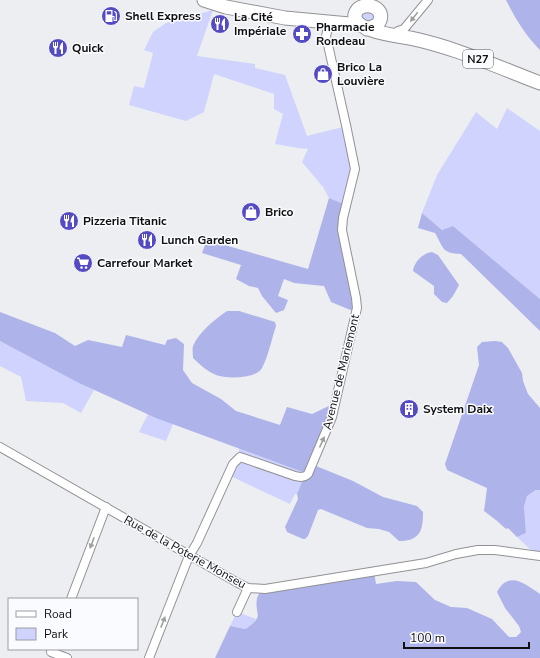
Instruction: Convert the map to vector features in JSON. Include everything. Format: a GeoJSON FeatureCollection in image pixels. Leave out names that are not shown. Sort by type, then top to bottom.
{"type":"FeatureCollection","features":[{"type":"Feature","properties":{"kind":"main road","name":"N27"},"geometry":{"type":"LineString","coordinates":[[204,0],[226,7],[276,16],[363,27],[416,40],[480,60],[540,83]]}},
{"type":"Feature","properties":{"kind":"main road","name":"N27"},"geometry":{"type":"LineString","coordinates":[[322,21],[347,16],[366,3],[374,4],[380,10],[380,20],[416,40]]}},
{"type":"Feature","properties":{"kind":"main road"},"geometry":{"type":"LineString","coordinates":[[356,11],[356,19],[363,27],[377,25],[380,20]]}},
{"type":"Feature","properties":{"kind":"street"},"geometry":{"type":"LineString","coordinates":[[398,31],[404,29],[428,0]]}},
{"type":"Feature","properties":{"kind":"street"},"geometry":{"type":"LineString","coordinates":[[276,16],[286,22],[316,25],[321,27],[326,36]]}},
{"type":"Feature","properties":{"kind":"street"},"geometry":{"type":"LineString","coordinates":[[326,36],[328,28],[339,23]]}},
{"type":"Feature","properties":{"kind":"street","name":"Avenue de Mariemont"},"geometry":{"type":"LineString","coordinates":[[189,556],[197,544],[231,469],[240,457],[295,476],[305,476],[308,474],[332,417],[357,308],[342,230],[343,218],[355,169],[326,36]]}},
{"type":"Feature","properties":{"kind":"street","name":"Rue de la Poterie Monseu"},"geometry":{"type":"LineString","coordinates":[[0,447],[189,556],[248,588],[266,589],[426,563],[456,554],[478,550],[494,550],[540,556]]}},
{"type":"Feature","properties":{"kind":"street"},"geometry":{"type":"LineString","coordinates":[[71,598],[106,507]]}},
{"type":"Feature","properties":{"kind":"street"},"geometry":{"type":"LineString","coordinates":[[149,658],[189,556]]}},
{"type":"Feature","properties":{"kind":"street"},"geometry":{"type":"LineString","coordinates":[[237,612],[248,588]]}},
{"type":"Feature","properties":{"kind":"street"},"geometry":{"type":"LineString","coordinates":[[50,653],[67,658]]}},
{"type":"Feature","properties":{"kind":"green space"},"geometry":{"type":"Polygon","coordinates":[[[213,10],[197,56],[255,64],[255,68],[285,75],[307,136],[347,126],[354,164],[346,205],[329,198],[323,187],[302,162],[308,149],[275,144],[283,114],[274,109],[274,94],[214,74],[204,112],[186,121],[129,105],[134,86],[144,88],[153,53],[144,50],[153,32],[166,23],[213,10]]]}},
{"type":"Feature","properties":{"kind":"green space"},"geometry":{"type":"Polygon","coordinates":[[[366,12],[370,12],[372,13],[372,21],[366,22],[363,19],[363,15],[366,12]]]}},
{"type":"Feature","properties":{"kind":"green space"},"geometry":{"type":"Polygon","coordinates":[[[507,108],[540,131],[540,299],[453,226],[442,230],[422,213],[437,175],[476,112],[497,129],[507,108]]]}},
{"type":"Feature","properties":{"kind":"green space"},"geometry":{"type":"Polygon","coordinates":[[[0,341],[94,390],[81,413],[63,403],[26,401],[21,377],[0,366],[0,341]]]}},
{"type":"Feature","properties":{"kind":"green space"},"geometry":{"type":"Polygon","coordinates":[[[148,414],[173,424],[166,441],[139,432],[148,414]]]}},
{"type":"Feature","properties":{"kind":"green space"},"geometry":{"type":"Polygon","coordinates":[[[239,448],[308,474],[311,477],[302,482],[297,494],[295,494],[290,504],[228,475],[239,457],[239,448]]]}},
{"type":"Feature","properties":{"kind":"green space"},"geometry":{"type":"Polygon","coordinates":[[[537,490],[540,490],[540,555],[530,549],[517,537],[526,533],[524,507],[527,496],[537,490]]]}},
{"type":"Feature","properties":{"kind":"green space"},"geometry":{"type":"Polygon","coordinates":[[[237,612],[256,619],[245,629],[230,626],[237,612]]]}},
{"type":"Feature","properties":{"kind":"shaded area"},"geometry":{"type":"Polygon","coordinates":[[[506,0],[540,0],[540,50],[521,26],[506,0]]]}},
{"type":"Feature","properties":{"kind":"shaded area"},"geometry":{"type":"Polygon","coordinates":[[[329,198],[346,205],[342,222],[356,298],[353,311],[331,302],[324,286],[294,283],[284,279],[278,296],[288,300],[284,310],[276,313],[262,296],[258,288],[249,286],[236,279],[241,265],[202,253],[207,240],[308,269],[329,198]]]}},
{"type":"Feature","properties":{"kind":"shaded area"},"geometry":{"type":"Polygon","coordinates":[[[422,213],[442,230],[453,226],[540,299],[540,331],[461,254],[446,251],[435,233],[418,228],[422,213]]]}},
{"type":"Feature","properties":{"kind":"shaded area"},"geometry":{"type":"Polygon","coordinates":[[[432,252],[438,255],[459,285],[447,303],[442,302],[434,294],[434,286],[413,271],[415,264],[420,258],[425,254],[432,252]]]}},
{"type":"Feature","properties":{"kind":"shaded area"},"geometry":{"type":"Polygon","coordinates":[[[227,311],[239,311],[275,322],[276,326],[268,353],[259,372],[241,377],[216,375],[204,368],[193,358],[193,346],[199,336],[227,311]]]}},
{"type":"Feature","properties":{"kind":"shaded area"},"geometry":{"type":"Polygon","coordinates":[[[0,312],[55,333],[75,346],[88,340],[122,347],[126,335],[165,345],[167,340],[176,338],[184,344],[183,370],[192,383],[221,399],[236,411],[280,425],[287,407],[312,414],[335,403],[308,474],[156,418],[79,383],[0,341],[0,312]]]}},
{"type":"Feature","properties":{"kind":"shaded area"},"geometry":{"type":"Polygon","coordinates":[[[482,342],[502,342],[508,348],[522,373],[523,381],[528,394],[540,408],[540,490],[536,490],[527,496],[524,507],[526,533],[517,537],[508,528],[506,529],[484,511],[487,488],[447,470],[445,464],[479,365],[477,347],[482,342]]]}},
{"type":"Feature","properties":{"kind":"shaded area"},"geometry":{"type":"Polygon","coordinates":[[[316,466],[353,481],[383,497],[417,506],[423,512],[422,525],[419,534],[412,539],[399,541],[389,532],[367,528],[321,509],[318,510],[308,536],[305,539],[287,532],[285,527],[298,499],[297,494],[302,482],[311,477],[316,466]]]}},
{"type":"Feature","properties":{"kind":"shaded area"},"geometry":{"type":"Polygon","coordinates":[[[374,571],[376,584],[397,581],[416,582],[435,600],[451,607],[467,608],[492,619],[509,637],[516,637],[521,632],[519,626],[505,608],[497,592],[502,585],[512,580],[529,586],[540,594],[540,658],[215,658],[230,626],[245,629],[257,618],[258,615],[256,604],[261,589],[374,571]]]}},
{"type":"Feature","properties":{"kind":"place","name":"Shell Express"},"geometry":{"type":"Point","coordinates":[111,16]}},
{"type":"Feature","properties":{"kind":"place","name":"La Cité Impériale"},"geometry":{"type":"Point","coordinates":[220,24]}},
{"type":"Feature","properties":{"kind":"place","name":"Pharmacie Rondeau"},"geometry":{"type":"Point","coordinates":[302,34]}},
{"type":"Feature","properties":{"kind":"place","name":"Quick"},"geometry":{"type":"Point","coordinates":[58,48]}},
{"type":"Feature","properties":{"kind":"place","name":"Brico La Louvière"},"geometry":{"type":"Point","coordinates":[323,74]}},
{"type":"Feature","properties":{"kind":"place","name":"Brico"},"geometry":{"type":"Point","coordinates":[251,212]}},
{"type":"Feature","properties":{"kind":"place","name":"Pizzeria Titanic"},"geometry":{"type":"Point","coordinates":[69,221]}},
{"type":"Feature","properties":{"kind":"place","name":"Lunch Garden"},"geometry":{"type":"Point","coordinates":[147,240]}},
{"type":"Feature","properties":{"kind":"place","name":"Carrefour Market"},"geometry":{"type":"Point","coordinates":[83,263]}},
{"type":"Feature","properties":{"kind":"place","name":"System Daix"},"geometry":{"type":"Point","coordinates":[409,409]}}]}
